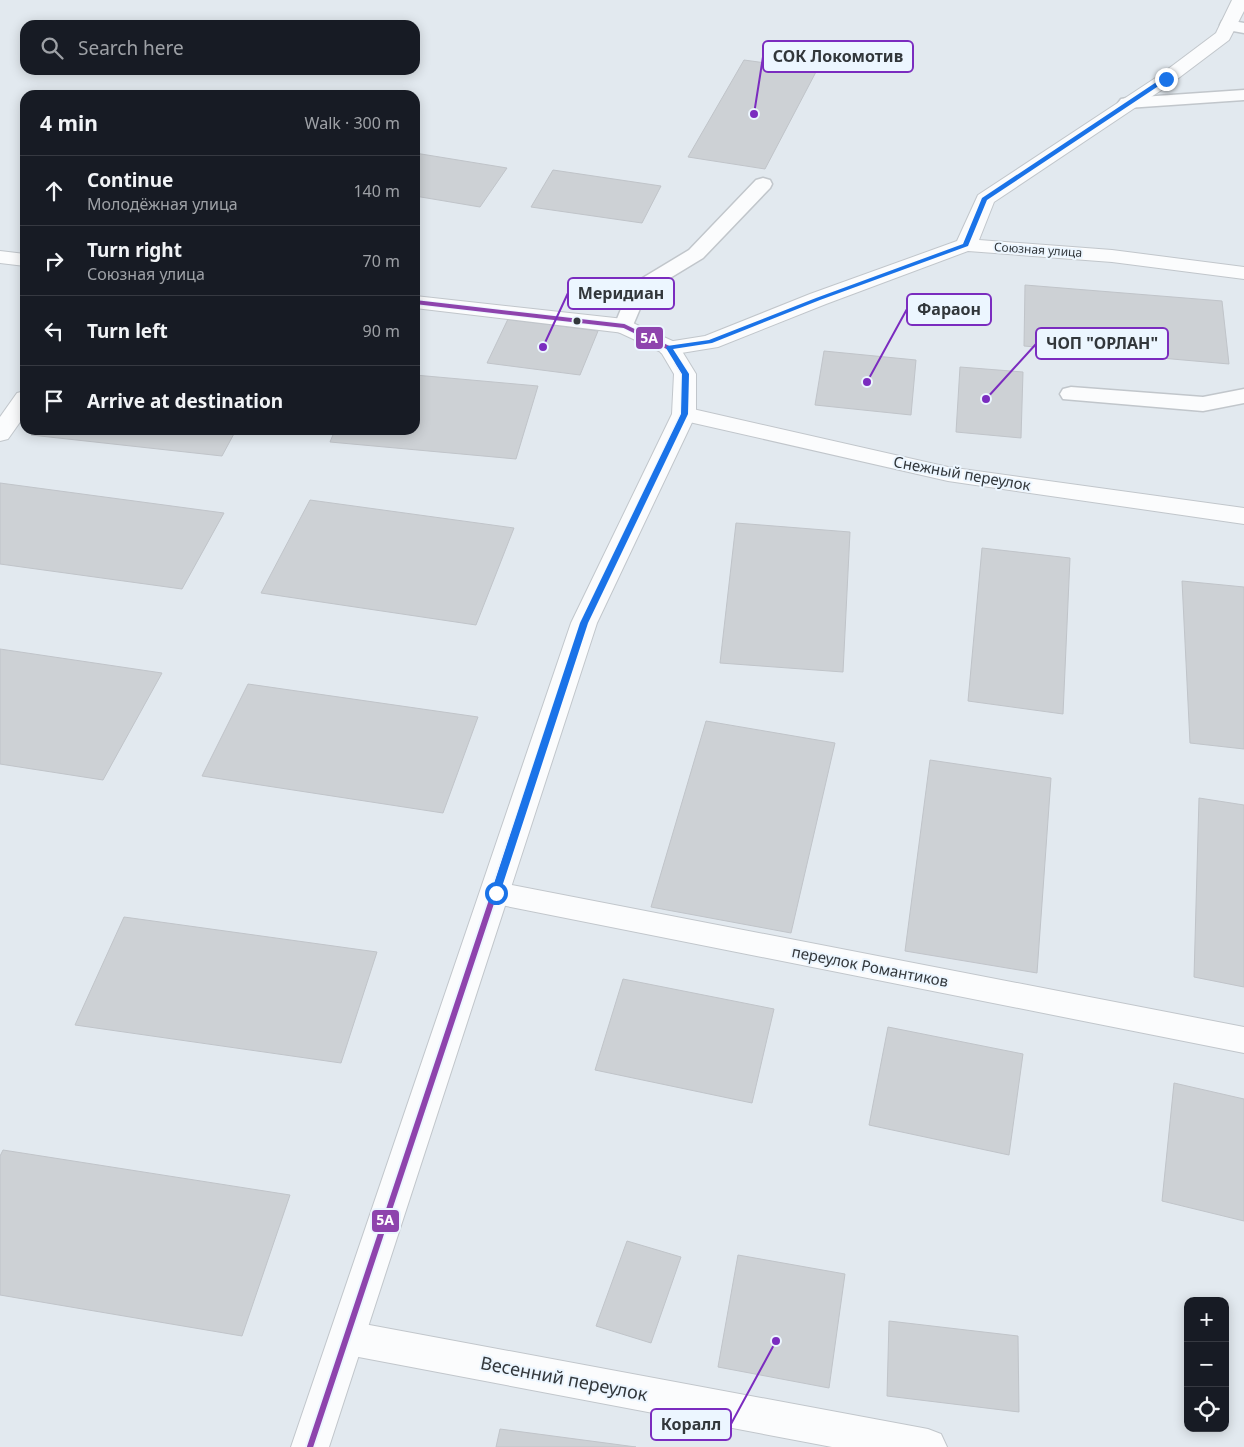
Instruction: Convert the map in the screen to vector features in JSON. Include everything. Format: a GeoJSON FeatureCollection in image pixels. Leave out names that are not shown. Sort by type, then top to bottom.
{"type":"FeatureCollection","features":[{"type":"Feature","properties":{"kind":"street"},"geometry":{"type":"LineString","coordinates":[[966,245],[984,200],[1166,79],[1236,26],[1241,0]]}},
{"type":"Feature","properties":{"kind":"street","name":"Союзная улица"},"geometry":{"type":"LineString","coordinates":[[669,348],[710,342],[818,299],[966,245],[1112,256],[1244,273]]}},
{"type":"Feature","properties":{"kind":"street"},"geometry":{"type":"LineString","coordinates":[[0,257],[20,259]]}},
{"type":"Feature","properties":{"kind":"street"},"geometry":{"type":"LineString","coordinates":[[310,1447],[496,893],[584,623],[684,414],[686,374],[669,348],[624,326],[420,303]]}},
{"type":"Feature","properties":{"kind":"street"},"geometry":{"type":"LineString","coordinates":[[0,434],[20,405]]}},
{"type":"Feature","properties":{"kind":"street","name":"Снежный переулок"},"geometry":{"type":"LineString","coordinates":[[684,414],[948,474],[1244,516]]}},
{"type":"Feature","properties":{"kind":"street","name":"переулок Романтиков"},"geometry":{"type":"LineString","coordinates":[[496,893],[1244,1040]]}},
{"type":"Feature","properties":{"kind":"street","name":"Весенний переулок"},"geometry":{"type":"LineString","coordinates":[[348,1338],[928,1447]]}},
{"type":"Feature","properties":{"kind":"lane"},"geometry":{"type":"LineString","coordinates":[[1127,104],[1244,95]]}},
{"type":"Feature","properties":{"kind":"lane"},"geometry":{"type":"LineString","coordinates":[[624,326],[638,289],[696,254],[763,184]]}},
{"type":"Feature","properties":{"kind":"lane"},"geometry":{"type":"LineString","coordinates":[[1071,394],[1203,404],[1244,396]]}},
{"type":"Feature","properties":{"kind":"building"},"geometry":{"type":"Polygon","coordinates":[[[744,60],[817,70],[765,169],[688,157],[744,60]]]}},
{"type":"Feature","properties":{"kind":"building"},"geometry":{"type":"Polygon","coordinates":[[[420,154],[507,168],[480,207],[420,197],[420,154]]]}},
{"type":"Feature","properties":{"kind":"building"},"geometry":{"type":"Polygon","coordinates":[[[553,170],[661,186],[642,223],[531,207],[553,170]]]}},
{"type":"Feature","properties":{"kind":"building"},"geometry":{"type":"Polygon","coordinates":[[[1025,285],[1222,301],[1229,364],[1024,346],[1025,285]]]}},
{"type":"Feature","properties":{"kind":"building"},"geometry":{"type":"Polygon","coordinates":[[[508,319],[598,331],[580,375],[487,363],[508,319]]]}},
{"type":"Feature","properties":{"kind":"building"},"geometry":{"type":"Polygon","coordinates":[[[824,351],[916,360],[911,415],[815,405],[824,351]]]}},
{"type":"Feature","properties":{"kind":"building"},"geometry":{"type":"Polygon","coordinates":[[[960,367],[1023,372],[1021,438],[956,432],[960,367]]]}},
{"type":"Feature","properties":{"kind":"building"},"geometry":{"type":"Polygon","coordinates":[[[420,375],[538,386],[516,459],[330,442],[333,435],[420,435],[420,375]]]}},
{"type":"Feature","properties":{"kind":"building"},"geometry":{"type":"Polygon","coordinates":[[[31,435],[233,435],[222,456],[31,435]]]}},
{"type":"Feature","properties":{"kind":"building"},"geometry":{"type":"Polygon","coordinates":[[[0,483],[224,513],[182,589],[0,564],[0,483]]]}},
{"type":"Feature","properties":{"kind":"building"},"geometry":{"type":"Polygon","coordinates":[[[310,500],[514,528],[476,625],[261,593],[310,500]]]}},
{"type":"Feature","properties":{"kind":"building"},"geometry":{"type":"Polygon","coordinates":[[[736,523],[850,532],[843,672],[720,663],[736,523]]]}},
{"type":"Feature","properties":{"kind":"building"},"geometry":{"type":"Polygon","coordinates":[[[982,548],[1070,558],[1063,714],[968,701],[982,548]]]}},
{"type":"Feature","properties":{"kind":"building"},"geometry":{"type":"Polygon","coordinates":[[[1182,581],[1244,587],[1244,749],[1190,743],[1182,581]]]}},
{"type":"Feature","properties":{"kind":"building"},"geometry":{"type":"Polygon","coordinates":[[[0,649],[162,673],[103,780],[0,764],[0,649]]]}},
{"type":"Feature","properties":{"kind":"building"},"geometry":{"type":"Polygon","coordinates":[[[248,684],[478,717],[443,813],[202,776],[248,684]]]}},
{"type":"Feature","properties":{"kind":"building"},"geometry":{"type":"Polygon","coordinates":[[[706,721],[835,743],[791,933],[651,907],[706,721]]]}},
{"type":"Feature","properties":{"kind":"building"},"geometry":{"type":"Polygon","coordinates":[[[930,760],[1051,778],[1037,973],[905,951],[930,760]]]}},
{"type":"Feature","properties":{"kind":"building"},"geometry":{"type":"Polygon","coordinates":[[[1199,798],[1244,805],[1244,987],[1194,977],[1199,798]]]}},
{"type":"Feature","properties":{"kind":"building"},"geometry":{"type":"Polygon","coordinates":[[[124,917],[377,952],[341,1063],[75,1025],[124,917]]]}},
{"type":"Feature","properties":{"kind":"building"},"geometry":{"type":"Polygon","coordinates":[[[623,979],[774,1009],[752,1103],[595,1070],[623,979]]]}},
{"type":"Feature","properties":{"kind":"building"},"geometry":{"type":"Polygon","coordinates":[[[888,1027],[1023,1054],[1009,1155],[869,1125],[888,1027]]]}},
{"type":"Feature","properties":{"kind":"building"},"geometry":{"type":"Polygon","coordinates":[[[1174,1083],[1244,1099],[1244,1221],[1162,1201],[1174,1083]]]}},
{"type":"Feature","properties":{"kind":"building"},"geometry":{"type":"Polygon","coordinates":[[[3,1150],[290,1195],[242,1336],[0,1295],[0,1156],[3,1150]]]}},
{"type":"Feature","properties":{"kind":"building"},"geometry":{"type":"Polygon","coordinates":[[[627,1241],[681,1257],[651,1343],[596,1326],[627,1241]]]}},
{"type":"Feature","properties":{"kind":"building"},"geometry":{"type":"Polygon","coordinates":[[[738,1255],[845,1274],[829,1388],[718,1367],[738,1255]]]}},
{"type":"Feature","properties":{"kind":"building"},"geometry":{"type":"Polygon","coordinates":[[[889,1321],[1018,1336],[1019,1412],[887,1396],[889,1321]]]}},
{"type":"Feature","properties":{"kind":"building"},"geometry":{"type":"Polygon","coordinates":[[[500,1429],[636,1447],[496,1447],[500,1429]]]}},
{"type":"Feature","properties":{"kind":"transit line","name":"5А"},"geometry":{"type":"LineString","coordinates":[[310,1447],[584,623],[684,414],[685,374],[669,348],[624,326],[420,303]]}},
{"type":"Feature","properties":{"kind":"place","name":"СОК Локомотив"},"geometry":{"type":"Point","coordinates":[754,114]}},
{"type":"Feature","properties":{"kind":"place","name":"Меридиан"},"geometry":{"type":"Point","coordinates":[543,347]}},
{"type":"Feature","properties":{"kind":"place","name":"Фараон"},"geometry":{"type":"Point","coordinates":[867,382]}},
{"type":"Feature","properties":{"kind":"place","name":"ЧОП \"ОРЛАН\""},"geometry":{"type":"Point","coordinates":[986,399]}},
{"type":"Feature","properties":{"kind":"place","name":"Коралл"},"geometry":{"type":"Point","coordinates":[776,1341]}},
{"type":"Feature","properties":{"kind":"route"},"geometry":{"type":"LineString","coordinates":[[496,893],[584,623],[684,414],[686,374],[669,348],[710,342],[818,299],[966,245],[984,200],[1106,117],[1166,79]]}}]}
